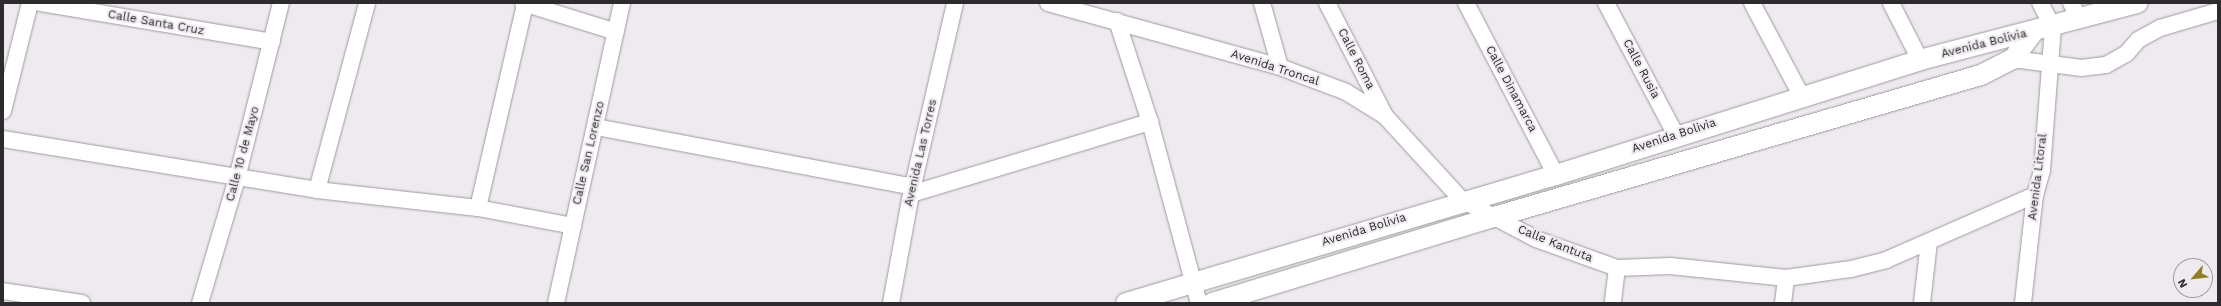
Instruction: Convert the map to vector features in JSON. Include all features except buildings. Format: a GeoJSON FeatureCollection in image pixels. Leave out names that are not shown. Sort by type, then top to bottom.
{"type":"FeatureCollection","features":[{"type":"Feature","properties":{"kind":"street"},"geometry":{"type":"LineString","coordinates":[[3,111],[30,3]]}},
{"type":"Feature","properties":{"kind":"street","name":"Calle Santa Cruz"},"geometry":{"type":"LineString","coordinates":[[40,3],[272,42]]}},
{"type":"Feature","properties":{"kind":"street","name":"Calle 10 de Mayo"},"geometry":{"type":"LineString","coordinates":[[200,303],[237,178],[281,3]]}},
{"type":"Feature","properties":{"kind":"street"},"geometry":{"type":"LineString","coordinates":[[317,190],[367,3]]}},
{"type":"Feature","properties":{"kind":"street"},"geometry":{"type":"LineString","coordinates":[[478,208],[524,3],[616,32]]}},
{"type":"Feature","properties":{"kind":"street","name":"Calle San Lorenzo"},"geometry":{"type":"LineString","coordinates":[[556,303],[596,127],[622,3]]}},
{"type":"Feature","properties":{"kind":"street","name":"Avenida Las Torres"},"geometry":{"type":"LineString","coordinates":[[891,303],[912,190],[955,3]]}},
{"type":"Feature","properties":{"kind":"street","name":"Avenida Troncal"},"geometry":{"type":"LineString","coordinates":[[1048,3],[1280,67],[1346,92],[1385,116],[1462,200]]}},
{"type":"Feature","properties":{"kind":"street"},"geometry":{"type":"LineString","coordinates":[[1263,3],[1280,67]]}},
{"type":"Feature","properties":{"kind":"street","name":"Calle Roma"},"geometry":{"type":"LineString","coordinates":[[1327,3],[1385,116]]}},
{"type":"Feature","properties":{"kind":"street","name":"Calle Dinamarca"},"geometry":{"type":"LineString","coordinates":[[1466,3],[1556,174]]}},
{"type":"Feature","properties":{"kind":"street","name":"Calle Rusia"},"geometry":{"type":"LineString","coordinates":[[1606,3],[1676,134]]}},
{"type":"Feature","properties":{"kind":"street"},"geometry":{"type":"LineString","coordinates":[[1752,3],[1801,95]]}},
{"type":"Feature","properties":{"kind":"street"},"geometry":{"type":"LineString","coordinates":[[1891,3],[1920,60]]}},
{"type":"Feature","properties":{"kind":"street"},"geometry":{"type":"LineString","coordinates":[[2040,3],[2053,28]]}},
{"type":"Feature","properties":{"kind":"street"},"geometry":{"type":"LineString","coordinates":[[2033,32],[2053,28],[2075,11],[2138,3]]}},
{"type":"Feature","properties":{"kind":"street"},"geometry":{"type":"LineString","coordinates":[[2013,59],[2081,68],[2106,65],[2126,54],[2138,40],[2160,28],[2218,11]]}},
{"type":"Feature","properties":{"kind":"street"},"geometry":{"type":"LineString","coordinates":[[1117,21],[1150,122],[1199,303]]}},
{"type":"Feature","properties":{"kind":"street","name":"Avenida Litoral"},"geometry":{"type":"LineString","coordinates":[[2023,303],[2035,195],[2042,170],[2053,28]]}},
{"type":"Feature","properties":{"kind":"street","name":"Avenida Bolivia"},"geometry":{"type":"LineString","coordinates":[[1126,303],[1462,200],[1556,174],[1676,134],[1801,95],[1920,60],[2033,32]]}},
{"type":"Feature","properties":{"kind":"street","name":"Avenida Bolivia"},"geometry":{"type":"LineString","coordinates":[[1212,303],[1494,217],[1981,75],[2013,59],[2033,32]]}},
{"type":"Feature","properties":{"kind":"street"},"geometry":{"type":"LineString","coordinates":[[596,127],[912,190],[1150,122]]}},
{"type":"Feature","properties":{"kind":"street"},"geometry":{"type":"LineString","coordinates":[[3,139],[317,190],[478,208],[573,226]]}},
{"type":"Feature","properties":{"kind":"street"},"geometry":{"type":"LineString","coordinates":[[1613,303],[1617,268],[1670,266],[1786,278],[1851,269],[1929,242],[2035,195]]}},
{"type":"Feature","properties":{"kind":"street","name":"Calle Kantuta"},"geometry":{"type":"LineString","coordinates":[[1462,200],[1536,239],[1617,268]]}},
{"type":"Feature","properties":{"kind":"street"},"geometry":{"type":"LineString","coordinates":[[1922,303],[1929,242]]}},
{"type":"Feature","properties":{"kind":"street"},"geometry":{"type":"LineString","coordinates":[[1783,303],[1786,278]]}},
{"type":"Feature","properties":{"kind":"street"},"geometry":{"type":"LineString","coordinates":[[3,291],[82,303]]}}]}
